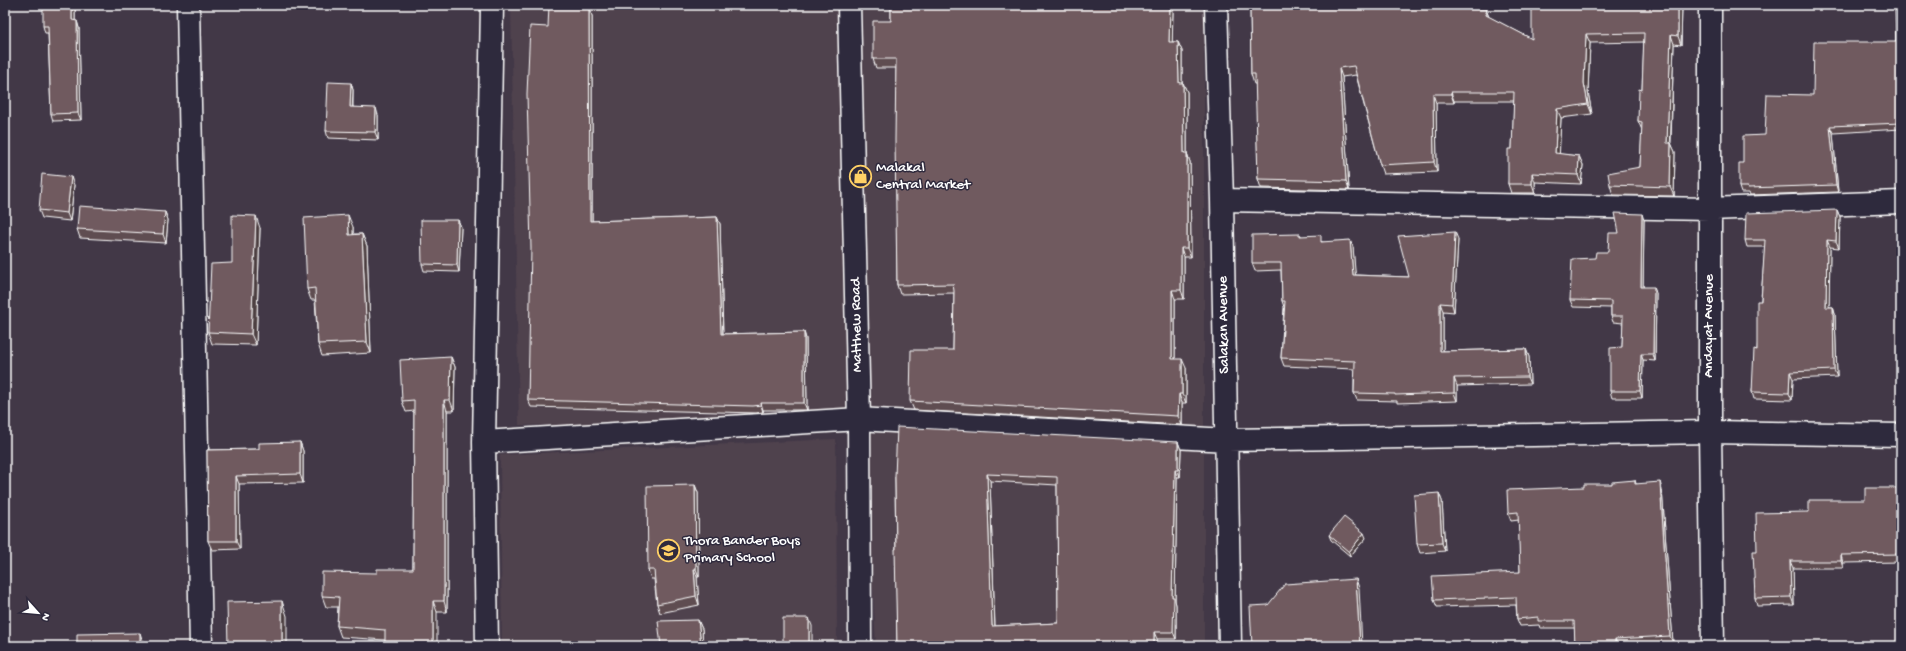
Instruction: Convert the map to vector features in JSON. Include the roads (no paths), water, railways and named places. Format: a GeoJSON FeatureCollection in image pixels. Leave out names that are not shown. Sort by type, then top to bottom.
{"type":"FeatureCollection","features":[{"type":"Feature","properties":{"kind":"street"},"geometry":{"type":"LineString","coordinates":[[188,5],[202,646]]}},
{"type":"Feature","properties":{"kind":"street"},"geometry":{"type":"LineString","coordinates":[[487,646],[484,442],[492,5]]}},
{"type":"Feature","properties":{"kind":"street","name":"Matthew Road"},"geometry":{"type":"LineString","coordinates":[[849,5],[859,419],[860,646]]}},
{"type":"Feature","properties":{"kind":"street","name":"Salakan Avenue"},"geometry":{"type":"LineString","coordinates":[[1216,5],[1222,200],[1230,646]]}},
{"type":"Feature","properties":{"kind":"street","name":"Andayat Avenue"},"geometry":{"type":"LineString","coordinates":[[1710,5],[1710,432],[1713,646]]}},
{"type":"Feature","properties":{"kind":"street"},"geometry":{"type":"LineString","coordinates":[[1222,200],[1709,209],[1901,202]]}},
{"type":"Feature","properties":{"kind":"street"},"geometry":{"type":"LineString","coordinates":[[484,442],[859,419],[1227,440],[1710,432],[1901,436]]}},
{"type":"Feature","properties":{"kind":"place","name":"Malakal Central Market"},"geometry":{"type":"Point","coordinates":[860,177]}},
{"type":"Feature","properties":{"kind":"place","name":"Thora Bander Boys Primary School"},"geometry":{"type":"Point","coordinates":[669,550]}}]}
